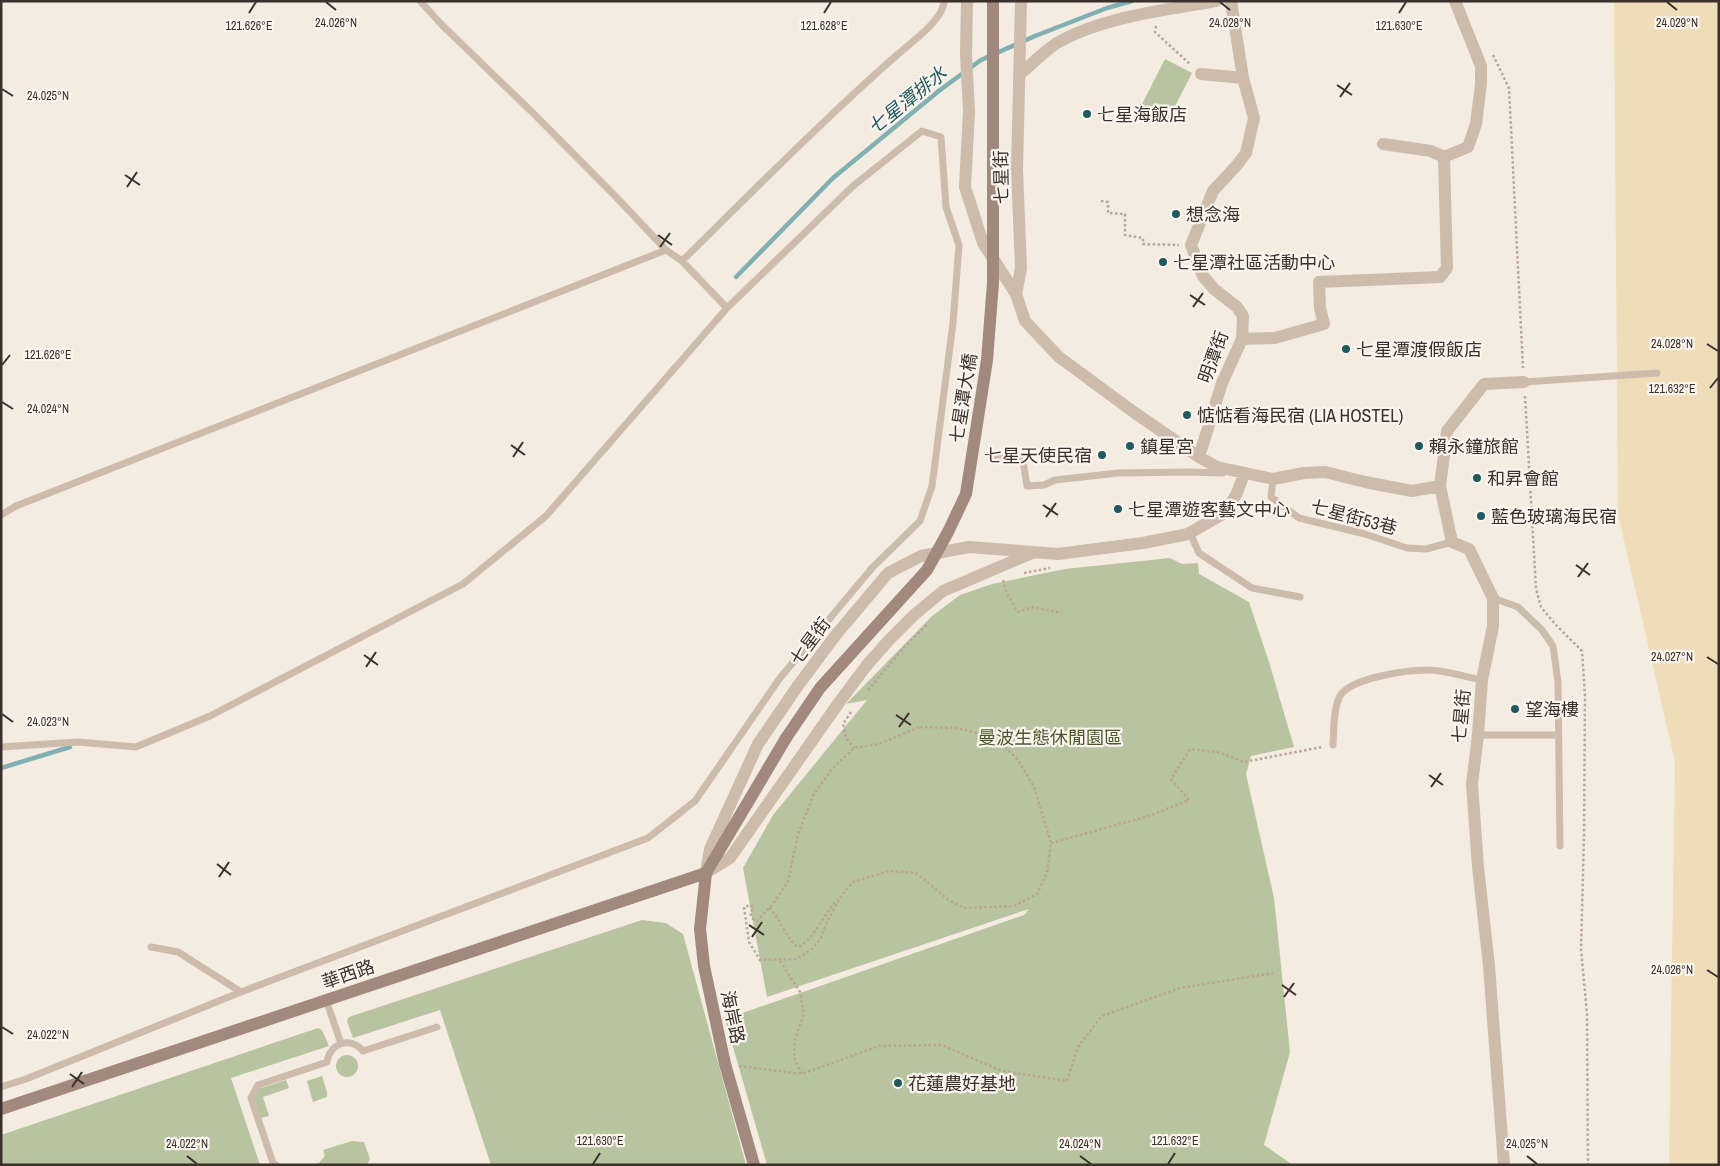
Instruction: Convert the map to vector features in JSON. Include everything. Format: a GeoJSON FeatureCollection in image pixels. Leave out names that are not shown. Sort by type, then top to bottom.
{"type":"FeatureCollection","features":[{"type":"Feature","properties":{"kind":"main road","name":"七星潭大橋"},"geometry":{"type":"LineString","coordinates":[[706,873],[786,738],[820,688],[927,570],[966,494],[987,360],[993,283],[993,1]]}},
{"type":"Feature","properties":{"kind":"main road","name":"華西路"},"geometry":{"type":"LineString","coordinates":[[1,1108],[706,873]]}},
{"type":"Feature","properties":{"kind":"main road","name":"海岸路"},"geometry":{"type":"LineString","coordinates":[[706,873],[700,929],[704,966],[725,1064],[754,1165]]}},
{"type":"Feature","properties":{"kind":"street","name":"七星街"},"geometry":{"type":"LineString","coordinates":[[967,1],[966,55],[969,111],[964,187],[983,243],[1016,294],[1025,321],[1059,357],[1135,413],[1199,457],[1217,467],[1273,479],[1304,473],[1324,472],[1412,491],[1440,486]]}},
{"type":"Feature","properties":{"kind":"street","name":"七星街"},"geometry":{"type":"LineString","coordinates":[[1016,294],[1020,268],[1017,169],[1021,1]]}},
{"type":"Feature","properties":{"kind":"street"},"geometry":{"type":"LineString","coordinates":[[1018,75],[1056,44],[1092,27],[1158,11],[1216,1]]}},
{"type":"Feature","properties":{"kind":"street"},"geometry":{"type":"LineString","coordinates":[[1191,244],[1213,191],[1246,153],[1254,118],[1244,78],[1230,1]]}},
{"type":"Feature","properties":{"kind":"street"},"geometry":{"type":"LineString","coordinates":[[1444,157],[1468,147],[1476,124],[1481,84],[1481,66],[1455,1]]}},
{"type":"Feature","properties":{"kind":"street"},"geometry":{"type":"LineString","coordinates":[[1201,74],[1244,78]]}},
{"type":"Feature","properties":{"kind":"street"},"geometry":{"type":"LineString","coordinates":[[1383,144],[1431,150],[1444,157]]}},
{"type":"Feature","properties":{"kind":"street"},"geometry":{"type":"LineString","coordinates":[[1242,339],[1275,338],[1324,324],[1320,308],[1319,282],[1440,277],[1447,268],[1444,157]]}},
{"type":"Feature","properties":{"kind":"street","name":"明潭街"},"geometry":{"type":"LineString","coordinates":[[1191,244],[1203,276],[1243,316],[1242,339],[1222,383],[1199,457]]}},
{"type":"Feature","properties":{"kind":"street"},"geometry":{"type":"LineString","coordinates":[[1452,542],[1440,486],[1447,432],[1484,384],[1524,382]]}},
{"type":"Feature","properties":{"kind":"street","name":"七星街"},"geometry":{"type":"LineString","coordinates":[[706,873],[710,849],[758,744],[834,636],[888,573],[921,556],[969,547],[1058,554],[1143,543],[1190,533],[1226,512],[1237,493],[1244,474]]}},
{"type":"Feature","properties":{"kind":"street","name":"七星街"},"geometry":{"type":"LineString","coordinates":[[1452,542],[1469,550],[1493,598],[1493,626],[1482,680],[1472,784],[1478,867],[1489,966],[1504,1165]]}},
{"type":"Feature","properties":{"kind":"street","name":"七星街"},"geometry":{"type":"LineString","coordinates":[[706,873],[730,858],[867,665],[914,615],[943,591],[1034,552]]}},
{"type":"Feature","properties":{"kind":"lane"},"geometry":{"type":"LineString","coordinates":[[420,1],[442,25],[548,128],[666,250],[682,261],[727,308]]}},
{"type":"Feature","properties":{"kind":"lane"},"geometry":{"type":"LineString","coordinates":[[682,261],[846,100],[930,27],[944,8],[944,1]]}},
{"type":"Feature","properties":{"kind":"lane"},"geometry":{"type":"LineString","coordinates":[[1,747],[78,742],[136,748],[210,716],[464,584],[546,516],[727,308],[853,186],[922,131],[941,137],[946,207],[959,245],[952,323],[932,486],[920,520],[872,568],[780,678],[695,801],[648,838],[241,992],[26,1079],[1,1087]]}},
{"type":"Feature","properties":{"kind":"lane"},"geometry":{"type":"LineString","coordinates":[[1,515],[16,506],[666,250]]}},
{"type":"Feature","properties":{"kind":"lane"},"geometry":{"type":"LineString","coordinates":[[1524,382],[1657,373]]}},
{"type":"Feature","properties":{"kind":"lane"},"geometry":{"type":"LineString","coordinates":[[992,459],[1019,455],[1024,461],[1027,486],[1044,485],[1055,480],[1118,473],[1189,472],[1244,474]]}},
{"type":"Feature","properties":{"kind":"lane","name":"七星街53巷"},"geometry":{"type":"LineString","coordinates":[[1273,479],[1272,497],[1299,518],[1365,534],[1407,548],[1426,549],[1452,542]]}},
{"type":"Feature","properties":{"kind":"lane"},"geometry":{"type":"LineString","coordinates":[[1190,533],[1199,553],[1252,588],[1300,597]]}},
{"type":"Feature","properties":{"kind":"lane"},"geometry":{"type":"LineString","coordinates":[[1493,598],[1518,607],[1542,630],[1553,646],[1558,682],[1560,846]]}},
{"type":"Feature","properties":{"kind":"lane"},"geometry":{"type":"LineString","coordinates":[[1333,744],[1336,708],[1339,697],[1350,686],[1380,676],[1429,670],[1482,680]]}},
{"type":"Feature","properties":{"kind":"lane"},"geometry":{"type":"LineString","coordinates":[[1478,735],[1558,735]]}},
{"type":"Feature","properties":{"kind":"lane"},"geometry":{"type":"LineString","coordinates":[[150,947],[178,952],[241,992]]}},
{"type":"Feature","properties":{"kind":"lane"},"geometry":{"type":"LineString","coordinates":[[326,1000],[341,1043]]}},
{"type":"Feature","properties":{"kind":"lane"},"geometry":{"type":"LineString","coordinates":[[276,1165],[273,1163],[251,1098],[258,1085],[328,1062],[330,1052],[341,1043],[349,1042],[363,1051],[436,1027]]}},
{"type":"Feature","properties":{"kind":"path"},"geometry":{"type":"LineString","coordinates":[[1158,11],[1155,32],[1201,74]]}},
{"type":"Feature","properties":{"kind":"path"},"geometry":{"type":"LineString","coordinates":[[1490,49],[1509,88],[1536,588],[1541,606],[1555,624],[1582,650],[1585,696],[1581,949],[1587,1014],[1588,1165]]}},
{"type":"Feature","properties":{"kind":"path"},"geometry":{"type":"LineString","coordinates":[[1101,202],[1108,202],[1108,213],[1125,214],[1125,235],[1144,238],[1143,244],[1191,244]]}},
{"type":"Feature","properties":{"kind":"path"},"geometry":{"type":"LineString","coordinates":[[1002,576],[1007,594],[1018,612],[1033,607],[1062,613]]}},
{"type":"Feature","properties":{"kind":"path"},"geometry":{"type":"LineString","coordinates":[[864,694],[901,651],[933,618]]}},
{"type":"Feature","properties":{"kind":"path"},"geometry":{"type":"LineString","coordinates":[[853,709],[843,724],[846,738],[854,748]]}},
{"type":"Feature","properties":{"kind":"path"},"geometry":{"type":"LineString","coordinates":[[769,908],[777,916],[792,943],[798,947],[806,944],[830,907],[853,882],[889,871],[916,872],[950,901],[966,908],[1014,906],[1038,894],[1047,873],[1051,843],[1034,787],[1018,760],[997,739],[958,728],[920,727],[879,744],[854,748],[832,769],[814,794],[798,834],[788,882],[757,921],[753,919],[750,913],[753,909],[751,905],[744,907],[749,942],[760,960],[796,959],[811,950],[821,938],[841,896]]}},
{"type":"Feature","properties":{"kind":"path"},"geometry":{"type":"LineString","coordinates":[[1051,843],[1148,816],[1189,800],[1171,779],[1190,749],[1217,752],[1244,762],[1333,744]]}},
{"type":"Feature","properties":{"kind":"path"},"geometry":{"type":"LineString","coordinates":[[780,960],[800,992],[804,1014],[795,1038],[794,1058],[802,1074]]}},
{"type":"Feature","properties":{"kind":"path"},"geometry":{"type":"LineString","coordinates":[[725,1064],[802,1074],[879,1046],[942,1045],[1002,1071],[1067,1081],[1078,1048],[1102,1016],[1180,988],[1273,973]]}},
{"type":"Feature","properties":{"kind":"green space"},"geometry":{"type":"Polygon","coordinates":[[[1165,59],[1192,73],[1166,124],[1139,110],[1165,59]]]}},
{"type":"Feature","properties":{"kind":"green space","name":"曼波生態休閒園區"},"geometry":{"type":"Polygon","coordinates":[[[1170,558],[1182,564],[1198,563],[1199,574],[1249,602],[1294,747],[1251,756],[1246,774],[1274,898],[1290,1052],[1264,1145],[1293,1165],[767,1165],[725,1019],[1024,915],[1029,909],[767,997],[743,868],[773,815],[867,700],[846,704],[932,616],[960,595],[992,584],[1065,569],[1170,558]]]}},
{"type":"Feature","properties":{"kind":"green space"},"geometry":{"type":"Polygon","coordinates":[[[642,920],[666,923],[683,934],[746,1165],[491,1165],[440,1010],[353,1038],[347,1021],[349,1017],[642,920]]]}},
{"type":"Feature","properties":{"kind":"green space"},"geometry":{"type":"Polygon","coordinates":[[[318,1028],[322,1030],[329,1046],[231,1078],[260,1165],[1,1165],[1,1135],[318,1028]]]}},
{"type":"Feature","properties":{"kind":"green space"},"geometry":{"type":"Polygon","coordinates":[[[347,1055],[355,1058],[358,1066],[355,1074],[347,1077],[339,1074],[336,1066],[339,1058],[347,1055]]]}},
{"type":"Feature","properties":{"kind":"green space"},"geometry":{"type":"Polygon","coordinates":[[[322,1076],[327,1097],[313,1102],[307,1081],[322,1076]]]}},
{"type":"Feature","properties":{"kind":"green space"},"geometry":{"type":"Polygon","coordinates":[[[286,1080],[289,1088],[263,1097],[269,1116],[260,1118],[253,1098],[258,1089],[286,1080]]]}},
{"type":"Feature","properties":{"kind":"green space"},"geometry":{"type":"Polygon","coordinates":[[[352,1141],[364,1142],[370,1159],[367,1165],[312,1165],[319,1163],[325,1156],[323,1150],[352,1141]]]}},
{"type":"Feature","properties":{"kind":"sand"},"geometry":{"type":"Polygon","coordinates":[[[1614,1],[1719,1],[1719,1165],[1669,1165],[1675,762],[1618,514],[1614,1]]]}},
{"type":"Feature","properties":{"kind":"waterway","name":"七星潭排水"},"geometry":{"type":"LineString","coordinates":[[736,277],[833,178],[940,90],[981,60],[1035,36],[1107,8],[1132,1]]}},
{"type":"Feature","properties":{"kind":"waterway","name":"七星潭排水"},"geometry":{"type":"LineString","coordinates":[[1,768],[70,747]]}},
{"type":"Feature","properties":{"kind":"place","name":"七星海飯店"},"geometry":{"type":"Point","coordinates":[1087,114]}},
{"type":"Feature","properties":{"kind":"place","name":"想念海"},"geometry":{"type":"Point","coordinates":[1176,214]}},
{"type":"Feature","properties":{"kind":"place","name":"七星潭社區活動中心"},"geometry":{"type":"Point","coordinates":[1163,262]}},
{"type":"Feature","properties":{"kind":"place","name":"七星潭渡假飯店"},"geometry":{"type":"Point","coordinates":[1346,349]}},
{"type":"Feature","properties":{"kind":"place","name":"惦惦看海民宿 (LIA HOSTEL)"},"geometry":{"type":"Point","coordinates":[1187,415]}},
{"type":"Feature","properties":{"kind":"place","name":"鎮星宮"},"geometry":{"type":"Point","coordinates":[1130,446]}},
{"type":"Feature","properties":{"kind":"place","name":"賴永鐘旅館"},"geometry":{"type":"Point","coordinates":[1419,446]}},
{"type":"Feature","properties":{"kind":"place","name":"七星天使民宿"},"geometry":{"type":"Point","coordinates":[1102,455]}},
{"type":"Feature","properties":{"kind":"place","name":"和昇會館"},"geometry":{"type":"Point","coordinates":[1477,478]}},
{"type":"Feature","properties":{"kind":"place","name":"七星潭遊客藝文中心"},"geometry":{"type":"Point","coordinates":[1118,509]}},
{"type":"Feature","properties":{"kind":"place","name":"藍色玻璃海民宿"},"geometry":{"type":"Point","coordinates":[1481,516]}},
{"type":"Feature","properties":{"kind":"place","name":"望海樓"},"geometry":{"type":"Point","coordinates":[1515,709]}},
{"type":"Feature","properties":{"kind":"place","name":"花蓮農好基地"},"geometry":{"type":"Point","coordinates":[898,1083]}}]}
